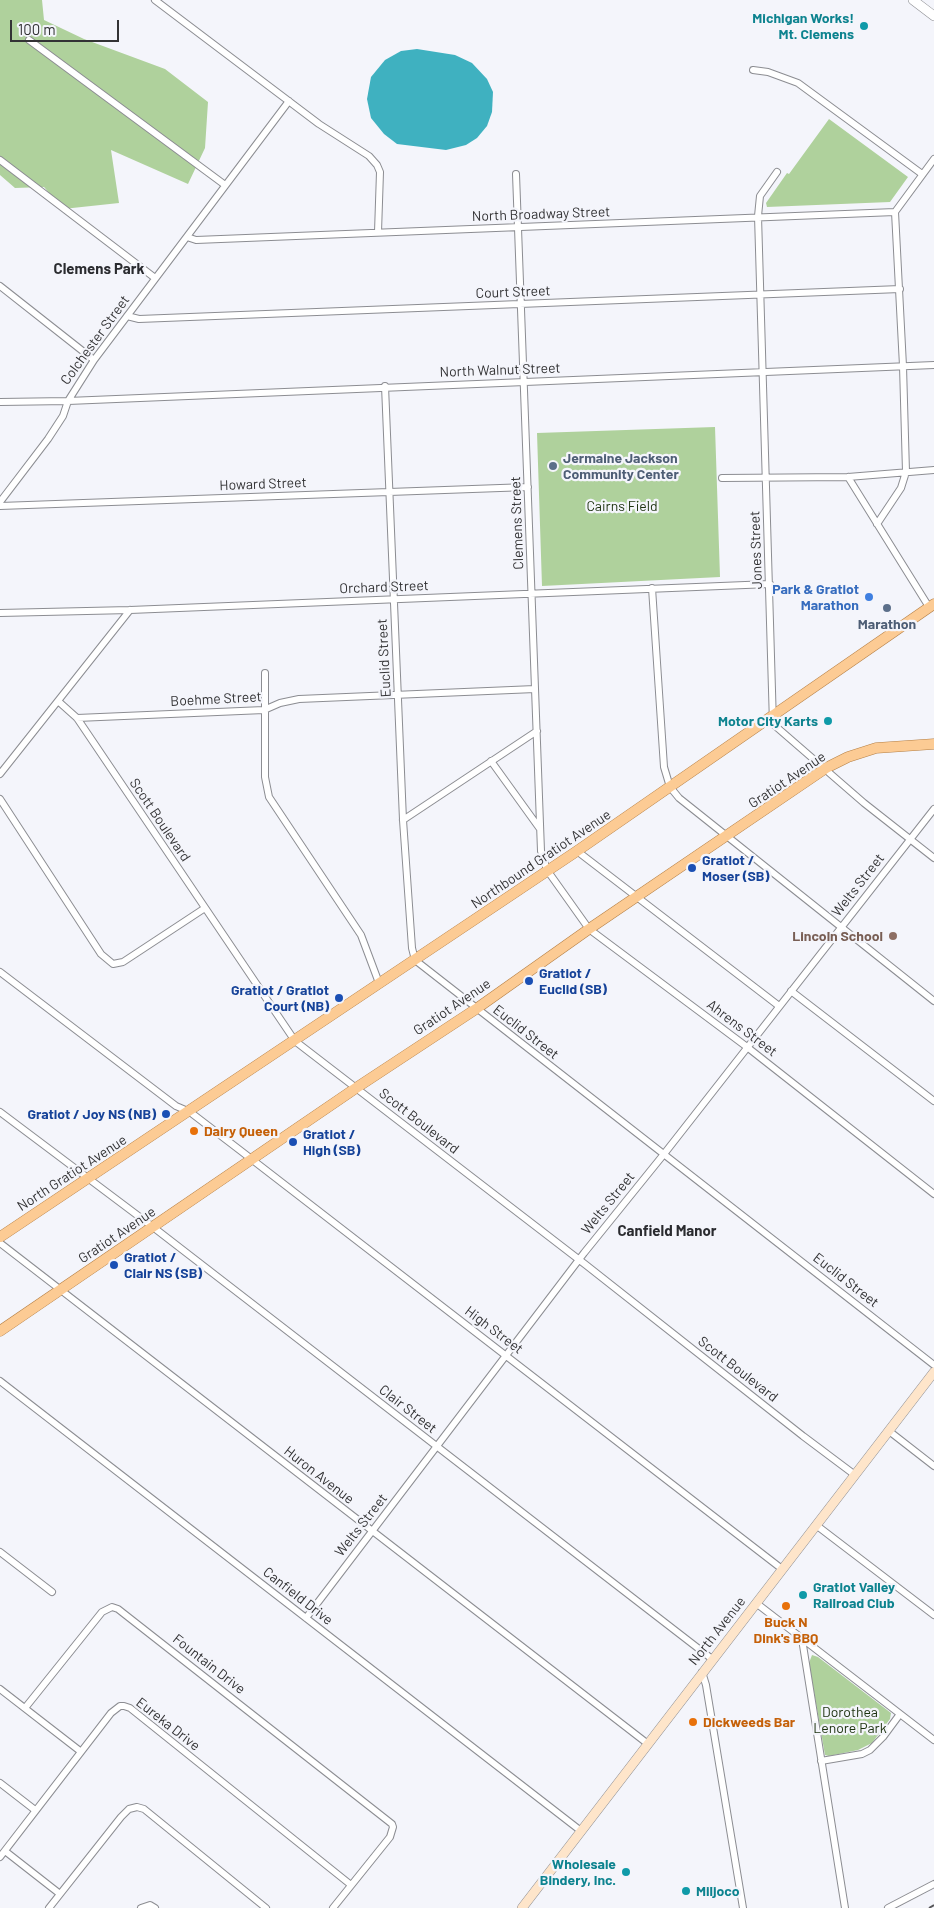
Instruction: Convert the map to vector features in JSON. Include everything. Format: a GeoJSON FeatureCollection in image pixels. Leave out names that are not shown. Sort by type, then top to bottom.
{"type":"FeatureCollection","features":[{"type":"Feature","properties":{"kind":"main road","name":"Northbound Gratiot Avenue"},"geometry":{"type":"LineString","coordinates":[[160,1131],[577,851],[931,605]]}},
{"type":"Feature","properties":{"kind":"main road","name":"Gratiot Avenue"},"geometry":{"type":"LineString","coordinates":[[0,1331],[356,1088],[476,1009],[589,929],[638,898],[826,768],[848,757],[876,748],[934,744]]}},
{"type":"Feature","properties":{"kind":"main road","name":"North Gratiot Avenue"},"geometry":{"type":"LineString","coordinates":[[0,1237],[160,1131]]}},
{"type":"Feature","properties":{"kind":"main road","name":"North Avenue"},"geometry":{"type":"LineString","coordinates":[[522,1908],[934,1372]]}},
{"type":"Feature","properties":{"kind":"street"},"geometry":{"type":"LineString","coordinates":[[155,0],[319,124],[377,164],[380,172],[378,232]]}},
{"type":"Feature","properties":{"kind":"street"},"geometry":{"type":"LineString","coordinates":[[913,0],[934,16]]}},
{"type":"Feature","properties":{"kind":"street"},"geometry":{"type":"LineString","coordinates":[[29,40],[225,185]]}},
{"type":"Feature","properties":{"kind":"street"},"geometry":{"type":"LineString","coordinates":[[753,70],[768,72],[798,83],[922,174]]}},
{"type":"Feature","properties":{"kind":"street","name":"Colchester Street"},"geometry":{"type":"LineString","coordinates":[[0,504],[48,439],[63,416],[68,401],[94,360],[289,101]]}},
{"type":"Feature","properties":{"kind":"street"},"geometry":{"type":"LineString","coordinates":[[877,524],[901,488],[906,472],[900,289],[895,212],[934,159]]}},
{"type":"Feature","properties":{"kind":"street"},"geometry":{"type":"LineString","coordinates":[[0,160],[156,278]]}},
{"type":"Feature","properties":{"kind":"street","name":"Jones Street"},"geometry":{"type":"LineString","coordinates":[[773,715],[758,216],[760,196],[777,172]]}},
{"type":"Feature","properties":{"kind":"street","name":"Clemens Street"},"geometry":{"type":"LineString","coordinates":[[516,174],[541,851],[547,870]]}},
{"type":"Feature","properties":{"kind":"street","name":"North Broadway Street"},"geometry":{"type":"LineString","coordinates":[[187,237],[196,240],[895,212]]}},
{"type":"Feature","properties":{"kind":"street"},"geometry":{"type":"LineString","coordinates":[[0,286],[94,360]]}},
{"type":"Feature","properties":{"kind":"street","name":"Court Street"},"geometry":{"type":"LineString","coordinates":[[127,316],[139,319],[900,289]]}},
{"type":"Feature","properties":{"kind":"street","name":"North Walnut Street"},"geometry":{"type":"LineString","coordinates":[[0,402],[68,401],[385,386],[934,365]]}},
{"type":"Feature","properties":{"kind":"street","name":"Euclid Street"},"geometry":{"type":"LineString","coordinates":[[385,386],[404,820],[412,948],[415,960],[934,1365]]}},
{"type":"Feature","properties":{"kind":"street"},"geometry":{"type":"LineString","coordinates":[[722,478],[848,477],[934,470]]}},
{"type":"Feature","properties":{"kind":"street"},"geometry":{"type":"LineString","coordinates":[[848,477],[931,605]]}},
{"type":"Feature","properties":{"kind":"street","name":"Howard Street"},"geometry":{"type":"LineString","coordinates":[[0,504],[528,487]]}},
{"type":"Feature","properties":{"kind":"street","name":"Orchard Street"},"geometry":{"type":"LineString","coordinates":[[0,613],[130,610],[770,584]]}},
{"type":"Feature","properties":{"kind":"street"},"geometry":{"type":"LineString","coordinates":[[652,588],[664,766],[670,787],[679,798],[934,1001]]}},
{"type":"Feature","properties":{"kind":"street"},"geometry":{"type":"LineString","coordinates":[[0,774],[130,610]]}},
{"type":"Feature","properties":{"kind":"street"},"geometry":{"type":"LineString","coordinates":[[265,672],[265,777],[269,797],[361,935],[379,983]]}},
{"type":"Feature","properties":{"kind":"street","name":"Boehme Street"},"geometry":{"type":"LineString","coordinates":[[77,718],[264,710],[280,703],[299,699],[535,689]]}},
{"type":"Feature","properties":{"kind":"street","name":"Scott Boulevard"},"geometry":{"type":"LineString","coordinates":[[58,700],[77,718],[295,1041],[855,1475]]}},
{"type":"Feature","properties":{"kind":"street"},"geometry":{"type":"LineString","coordinates":[[773,715],[773,724],[826,768],[864,803],[934,858]]}},
{"type":"Feature","properties":{"kind":"street"},"geometry":{"type":"LineString","coordinates":[[404,820],[537,731]]}},
{"type":"Feature","properties":{"kind":"street"},"geometry":{"type":"LineString","coordinates":[[491,761],[541,830]]}},
{"type":"Feature","properties":{"kind":"street"},"geometry":{"type":"LineString","coordinates":[[0,799],[101,954],[113,964],[123,962],[205,908]]}},
{"type":"Feature","properties":{"kind":"street","name":"Welts Street"},"geometry":{"type":"LineString","coordinates":[[306,1618],[579,1260],[934,809]]}},
{"type":"Feature","properties":{"kind":"street"},"geometry":{"type":"LineString","coordinates":[[577,851],[779,1006]]}},
{"type":"Feature","properties":{"kind":"street","name":"Ahrens Street"},"geometry":{"type":"LineString","coordinates":[[547,870],[589,929],[747,1047],[934,1194]]}},
{"type":"Feature","properties":{"kind":"street","name":"High Street"},"geometry":{"type":"LineString","coordinates":[[0,972],[176,1106],[190,1112],[252,1159],[782,1569]]}},
{"type":"Feature","properties":{"kind":"street"},"geometry":{"type":"LineString","coordinates":[[791,991],[934,1101]]}},
{"type":"Feature","properties":{"kind":"street","name":"Clair Street"},"geometry":{"type":"LineString","coordinates":[[0,1112],[153,1227],[712,1659]]}},
{"type":"Feature","properties":{"kind":"street","name":"Huron Avenue"},"geometry":{"type":"LineString","coordinates":[[0,1243],[648,1744]]}},
{"type":"Feature","properties":{"kind":"street","name":"Canfield Drive"},"geometry":{"type":"LineString","coordinates":[[0,1381],[581,1831]]}},
{"type":"Feature","properties":{"kind":"street"},"geometry":{"type":"LineString","coordinates":[[889,1432],[934,1466]]}},
{"type":"Feature","properties":{"kind":"street"},"geometry":{"type":"LineString","coordinates":[[816,1525],[934,1615]]}},
{"type":"Feature","properties":{"kind":"street"},"geometry":{"type":"LineString","coordinates":[[0,1552],[52,1592]]}},
{"type":"Feature","properties":{"kind":"street"},"geometry":{"type":"LineString","coordinates":[[756,1603],[934,1740]]}},
{"type":"Feature","properties":{"kind":"street","name":"Fountain Drive"},"geometry":{"type":"LineString","coordinates":[[25,1708],[98,1616],[105,1609],[114,1607],[390,1821],[393,1827],[390,1837],[351,1885]]}},
{"type":"Feature","properties":{"kind":"street"},"geometry":{"type":"LineString","coordinates":[[802,1639],[846,1908]]}},
{"type":"Feature","properties":{"kind":"street"},"geometry":{"type":"LineString","coordinates":[[702,1672],[706,1684],[744,1908]]}},
{"type":"Feature","properties":{"kind":"street"},"geometry":{"type":"LineString","coordinates":[[0,1689],[80,1751]]}},
{"type":"Feature","properties":{"kind":"street","name":"Eureka Drive"},"geometry":{"type":"LineString","coordinates":[[2,1854],[80,1751],[114,1710],[120,1706],[130,1708],[351,1885]]}},
{"type":"Feature","properties":{"kind":"street"},"geometry":{"type":"LineString","coordinates":[[821,1761],[862,1754],[870,1750],[883,1737],[900,1714]]}},
{"type":"Feature","properties":{"kind":"street"},"geometry":{"type":"LineString","coordinates":[[0,1783],[35,1810]]}},
{"type":"Feature","properties":{"kind":"street"},"geometry":{"type":"LineString","coordinates":[[49,1908],[121,1817],[129,1809],[137,1807],[144,1809],[266,1908]]}},
{"type":"Feature","properties":{"kind":"street"},"geometry":{"type":"LineString","coordinates":[[2,1854],[60,1894]]}},
{"type":"Feature","properties":{"kind":"street"},"geometry":{"type":"LineString","coordinates":[[888,1908],[934,1884]]}},
{"type":"Feature","properties":{"kind":"street"},"geometry":{"type":"LineString","coordinates":[[333,1908],[351,1885]]}},
{"type":"Feature","properties":{"kind":"street"},"geometry":{"type":"LineString","coordinates":[[141,1908],[150,1905],[155,1908]]}},
{"type":"Feature","properties":{"kind":"green space"},"geometry":{"type":"Polygon","coordinates":[[[0,0],[42,0],[44,20],[84,39],[165,69],[208,102],[205,148],[188,184],[111,150],[119,203],[63,209],[44,187],[15,188],[0,175],[0,0]]]}},
{"type":"Feature","properties":{"kind":"green space"},"geometry":{"type":"Polygon","coordinates":[[[829,119],[908,177],[890,202],[767,207],[766,203],[787,173],[789,174],[829,119]]]}},
{"type":"Feature","properties":{"kind":"green space","name":"Cairns Field"},"geometry":{"type":"Polygon","coordinates":[[[715,427],[720,577],[542,586],[537,433],[715,427]]]}},
{"type":"Feature","properties":{"kind":"green space","name":"Dorothea Lenore Park"},"geometry":{"type":"Polygon","coordinates":[[[812,1655],[818,1657],[891,1713],[890,1719],[872,1743],[858,1750],[829,1756],[825,1755],[809,1663],[812,1655]]]}},
{"type":"Feature","properties":{"kind":"water"},"geometry":{"type":"Polygon","coordinates":[[[417,49],[455,55],[472,63],[487,79],[493,92],[492,112],[487,126],[477,138],[466,145],[446,150],[397,144],[384,134],[371,118],[367,99],[371,77],[385,60],[401,51],[417,49]]]}},
{"type":"Feature","properties":{"kind":"railway"},"geometry":{"type":"LineString","coordinates":[[929,1908],[934,1905]]}},
{"type":"Feature","properties":{"kind":"place","name":"Michigan Works! Mt. Clemens"},"geometry":{"type":"Point","coordinates":[864,26]}},
{"type":"Feature","properties":{"kind":"place","name":"Jermaine Jackson Community Center"},"geometry":{"type":"Point","coordinates":[553,466]}},
{"type":"Feature","properties":{"kind":"place","name":"Park & Gratiot Marathon"},"geometry":{"type":"Point","coordinates":[869,597]}},
{"type":"Feature","properties":{"kind":"place","name":"Marathon"},"geometry":{"type":"Point","coordinates":[887,608]}},
{"type":"Feature","properties":{"kind":"place","name":"Motor City Karts"},"geometry":{"type":"Point","coordinates":[828,721]}},
{"type":"Feature","properties":{"kind":"place","name":"Gratiot / Moser (SB)"},"geometry":{"type":"Point","coordinates":[692,868]}},
{"type":"Feature","properties":{"kind":"place","name":"Lincoln School"},"geometry":{"type":"Point","coordinates":[893,936]}},
{"type":"Feature","properties":{"kind":"place","name":"Gratiot / Euclid (SB)"},"geometry":{"type":"Point","coordinates":[529,981]}},
{"type":"Feature","properties":{"kind":"place","name":"Gratiot / Gratiot Court (NB)"},"geometry":{"type":"Point","coordinates":[339,998]}},
{"type":"Feature","properties":{"kind":"place","name":"Gratiot / Joy NS (NB)"},"geometry":{"type":"Point","coordinates":[166,1114]}},
{"type":"Feature","properties":{"kind":"place","name":"Dairy Queen"},"geometry":{"type":"Point","coordinates":[194,1131]}},
{"type":"Feature","properties":{"kind":"place","name":"Gratiot / High (SB)"},"geometry":{"type":"Point","coordinates":[293,1142]}},
{"type":"Feature","properties":{"kind":"place","name":"Gratiot / Clair NS (SB)"},"geometry":{"type":"Point","coordinates":[114,1265]}},
{"type":"Feature","properties":{"kind":"place","name":"Gratiot Valley Railroad Club"},"geometry":{"type":"Point","coordinates":[803,1595]}},
{"type":"Feature","properties":{"kind":"place","name":"Buck N Dink's BBQ"},"geometry":{"type":"Point","coordinates":[786,1606]}},
{"type":"Feature","properties":{"kind":"place","name":"Dickweeds Bar"},"geometry":{"type":"Point","coordinates":[693,1722]}},
{"type":"Feature","properties":{"kind":"place","name":"Wholesale Bindery, Inc."},"geometry":{"type":"Point","coordinates":[626,1872]}},
{"type":"Feature","properties":{"kind":"place","name":"Miljoco"},"geometry":{"type":"Point","coordinates":[686,1891]}},
{"type":"Feature","properties":{"kind":"district","name":"Clemens Park"},"geometry":{"type":"Point","coordinates":[99,269]}},
{"type":"Feature","properties":{"kind":"district","name":"Canfield Manor"},"geometry":{"type":"Point","coordinates":[667,1231]}}]}
